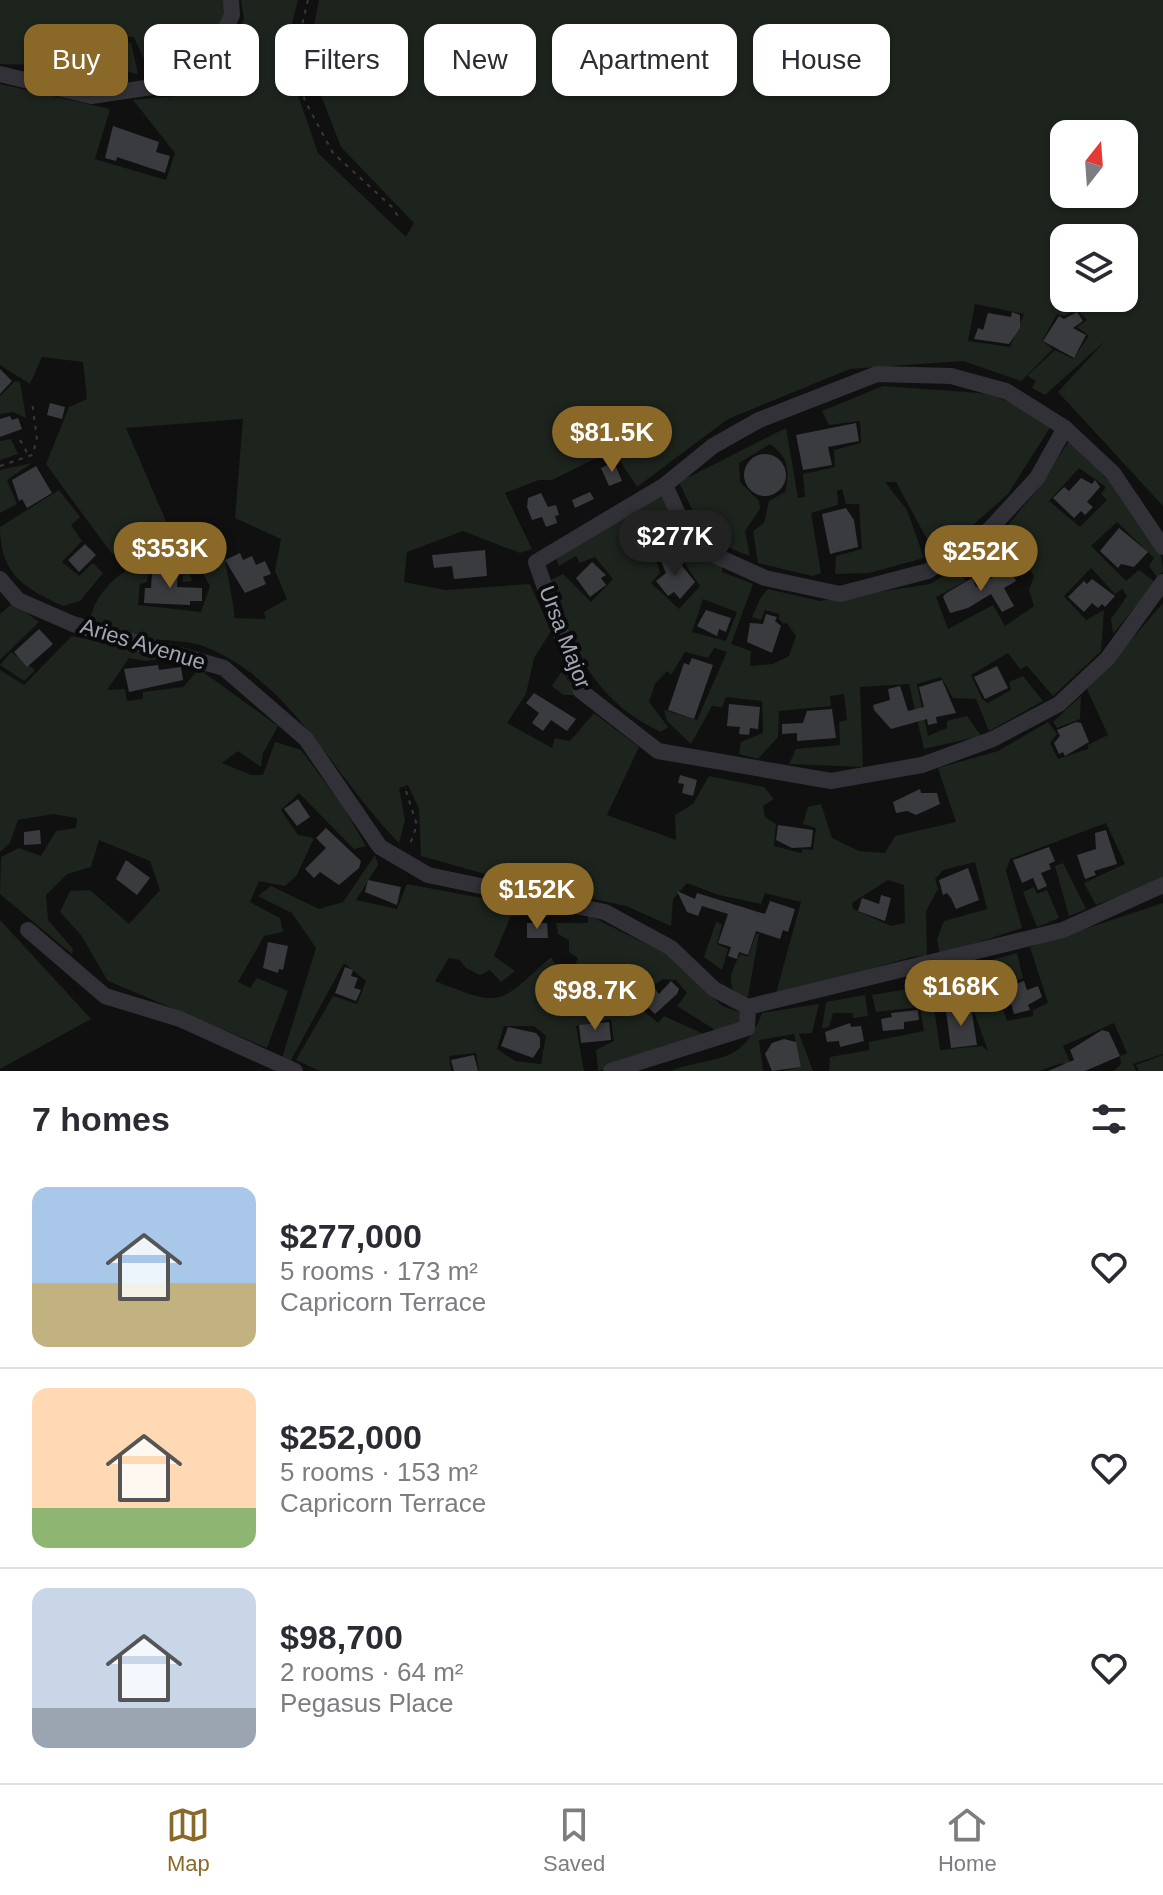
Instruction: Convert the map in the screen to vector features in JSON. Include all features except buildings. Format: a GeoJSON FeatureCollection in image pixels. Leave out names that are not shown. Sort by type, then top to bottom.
{"type":"FeatureCollection","features":[{"type":"Feature","properties":{"kind":"street"},"geometry":{"type":"LineString","coordinates":[[0,74],[91,96],[200,80],[232,15],[231,0]]}},
{"type":"Feature","properties":{"kind":"street","name":"Ursa Major"},"geometry":{"type":"LineString","coordinates":[[1163,547],[1113,473],[1065,428],[1006,391],[951,376],[877,374],[759,420],[713,446],[665,485],[536,562],[581,691],[658,751],[831,781],[922,765],[993,739],[1059,704],[1108,658],[1163,582]]}},
{"type":"Feature","properties":{"kind":"street"},"geometry":{"type":"LineString","coordinates":[[665,485],[692,545],[765,578],[840,594],[928,571],[990,529],[1037,478],[1065,428]]}},
{"type":"Feature","properties":{"kind":"street","name":"Aries Avenue"},"geometry":{"type":"LineString","coordinates":[[0,579],[18,600],[73,624],[224,668],[306,739],[380,847],[428,875],[605,912],[671,948],[714,989],[748,1007]]}},
{"type":"Feature","properties":{"kind":"street"},"geometry":{"type":"LineString","coordinates":[[611,1071],[747,1028],[748,1007],[1063,930],[1163,885]]}},
{"type":"Feature","properties":{"kind":"street"},"geometry":{"type":"LineString","coordinates":[[28,930],[105,996],[180,1019],[295,1071]]}},
{"type":"Feature","properties":{"kind":"path"},"geometry":{"type":"LineString","coordinates":[[308,0],[293,63],[305,101],[333,153],[392,207],[399,218]]}},
{"type":"Feature","properties":{"kind":"path"},"geometry":{"type":"LineString","coordinates":[[0,466],[29,456],[37,440],[32,401]]}},
{"type":"Feature","properties":{"kind":"path"},"geometry":{"type":"LineString","coordinates":[[20,440],[29,456]]}},
{"type":"Feature","properties":{"kind":"path"},"geometry":{"type":"LineString","coordinates":[[405,861],[417,825],[406,791]]}},
{"type":"Feature","properties":{"kind":"shaded area"},"geometry":{"type":"Polygon","coordinates":[[[0,0],[227,0],[229,14],[224,24],[144,24],[144,60],[134,37],[128,37],[128,24],[24,24],[24,65],[0,64],[0,0]]]}},
{"type":"Feature","properties":{"kind":"shaded area"},"geometry":{"type":"Polygon","coordinates":[[[241,0],[298,0],[292,24],[275,24],[275,96],[298,96],[318,153],[406,237],[414,223],[341,147],[321,96],[408,96],[408,24],[314,24],[319,0],[1163,0],[1163,506],[1058,392],[1105,341],[1045,395],[1032,388],[1036,381],[1027,376],[1055,350],[1073,359],[1089,336],[1077,327],[1087,320],[1080,312],[1138,312],[1138,224],[1050,224],[1050,312],[1071,312],[1064,316],[1057,314],[1042,341],[1053,349],[1021,381],[963,361],[850,369],[728,419],[637,487],[613,450],[552,480],[539,480],[505,493],[532,549],[520,553],[463,531],[407,552],[404,582],[445,590],[530,584],[551,631],[534,658],[526,694],[507,723],[552,748],[555,738],[570,741],[594,713],[639,747],[607,815],[676,840],[675,815],[693,804],[709,776],[764,787],[774,799],[763,806],[765,817],[776,824],[774,846],[801,853],[803,849],[813,850],[816,828],[803,824],[808,807],[821,804],[832,838],[859,851],[885,853],[895,836],[956,822],[938,768],[998,751],[1048,722],[1057,734],[1050,743],[1058,759],[1088,749],[1088,745],[1108,735],[1085,685],[1119,654],[1163,603],[1163,881],[1096,905],[1084,883],[1125,864],[1106,823],[1010,859],[1006,871],[1022,928],[940,955],[937,939],[944,921],[987,909],[975,862],[943,870],[935,879],[938,889],[926,911],[927,956],[911,957],[797,991],[776,993],[801,902],[765,893],[761,904],[719,895],[687,883],[673,899],[671,926],[626,906],[514,882],[421,856],[419,809],[408,785],[399,788],[405,820],[399,843],[310,733],[262,682],[234,662],[203,646],[154,639],[90,620],[101,594],[121,574],[146,561],[173,556],[188,569],[192,581],[183,582],[182,568],[149,566],[147,582],[140,584],[138,605],[201,612],[210,586],[189,549],[222,545],[234,618],[266,619],[264,612],[287,599],[275,571],[281,539],[235,518],[243,419],[126,428],[168,526],[112,554],[46,464],[69,407],[87,399],[83,362],[42,357],[30,384],[0,365],[0,84],[24,89],[24,96],[53,96],[110,109],[95,159],[166,180],[175,153],[133,100],[176,96],[259,96],[259,24],[242,24],[244,19],[241,0]],[[975,304],[968,341],[1010,347],[1024,314],[975,304]],[[888,880],[852,903],[853,909],[891,926],[905,923],[904,885],[888,880]]]}},
{"type":"Feature","properties":{"kind":"shaded area"},"geometry":{"type":"Polygon","coordinates":[[[128,43],[131,43],[138,74],[128,72],[128,43]]]}},
{"type":"Feature","properties":{"kind":"shaded area"},"geometry":{"type":"Polygon","coordinates":[[[15,381],[20,382],[26,418],[13,412],[0,414],[0,396],[15,381]]]}},
{"type":"Feature","properties":{"kind":"shaded area"},"geometry":{"type":"Polygon","coordinates":[[[883,386],[994,394],[1051,426],[1008,494],[963,534],[934,552],[896,482],[885,482],[907,510],[924,558],[869,573],[835,574],[836,556],[862,549],[859,504],[846,504],[842,489],[837,491],[838,505],[811,513],[821,573],[812,576],[758,563],[753,531],[764,523],[769,501],[785,492],[787,477],[784,460],[770,444],[739,463],[740,482],[759,501],[760,509],[745,531],[750,556],[723,544],[705,529],[679,482],[786,428],[798,498],[805,497],[803,474],[835,467],[834,450],[861,443],[860,421],[829,425],[822,411],[883,386]]]}},
{"type":"Feature","properties":{"kind":"shaded area"},"geometry":{"type":"Polygon","coordinates":[[[11,439],[18,454],[0,460],[0,441],[11,439]]]}},
{"type":"Feature","properties":{"kind":"shaded area"},"geometry":{"type":"Polygon","coordinates":[[[1069,441],[1141,518],[1153,536],[1163,571],[1157,577],[1149,566],[1154,558],[1117,522],[1091,546],[1126,581],[1139,570],[1155,582],[1113,634],[1111,619],[1127,596],[1122,589],[1115,594],[1091,568],[1064,596],[1086,620],[1104,610],[1101,651],[1053,696],[1027,666],[1020,669],[1008,653],[971,675],[982,699],[988,703],[1011,690],[1009,682],[1023,676],[1043,701],[989,731],[976,699],[953,698],[941,677],[917,684],[928,736],[947,728],[947,721],[967,716],[981,736],[924,749],[909,684],[860,687],[863,767],[789,764],[796,749],[840,745],[839,722],[847,720],[844,694],[830,696],[831,706],[779,711],[778,737],[758,759],[739,754],[741,742],[763,733],[762,701],[726,697],[722,707],[712,706],[691,744],[667,721],[664,710],[697,720],[727,652],[714,648],[708,658],[685,652],[671,675],[667,671],[655,684],[649,702],[668,727],[661,732],[638,719],[618,704],[588,670],[549,581],[563,574],[591,602],[613,579],[595,557],[580,563],[576,556],[559,566],[556,557],[661,496],[678,533],[657,561],[660,573],[651,583],[679,609],[700,586],[683,561],[695,550],[722,567],[722,572],[753,584],[731,644],[751,651],[750,666],[773,664],[789,656],[796,636],[786,622],[784,624],[779,619],[779,614],[765,610],[761,620],[752,617],[768,589],[820,601],[930,584],[955,569],[966,581],[936,597],[948,629],[993,605],[1005,626],[1034,606],[1029,590],[1034,576],[1003,531],[1037,490],[1069,441]],[[1079,468],[1049,501],[1080,527],[1107,500],[1101,494],[1106,487],[1079,468]],[[703,599],[692,632],[726,641],[737,612],[703,599]]]}},
{"type":"Feature","properties":{"kind":"shaded area"},"geometry":{"type":"Polygon","coordinates":[[[32,463],[7,480],[17,504],[0,513],[0,470],[32,463]]]}},
{"type":"Feature","properties":{"kind":"shaded area"},"geometry":{"type":"Polygon","coordinates":[[[59,490],[80,517],[71,525],[82,541],[62,562],[79,576],[93,563],[103,573],[80,601],[63,606],[37,593],[17,577],[4,557],[0,527],[59,490]]]}},
{"type":"Feature","properties":{"kind":"shaded area"},"geometry":{"type":"Polygon","coordinates":[[[997,537],[1013,559],[981,581],[968,558],[997,537]]]}},
{"type":"Feature","properties":{"kind":"shaded area"},"geometry":{"type":"Polygon","coordinates":[[[13,603],[39,622],[0,660],[0,614],[13,603]]]}},
{"type":"Feature","properties":{"kind":"shaded area"},"geometry":{"type":"Polygon","coordinates":[[[72,636],[173,657],[146,661],[129,658],[107,690],[125,689],[127,701],[143,699],[143,692],[183,687],[199,669],[278,726],[263,753],[261,767],[238,751],[222,763],[251,775],[263,775],[275,742],[301,750],[342,805],[366,846],[354,849],[299,793],[281,810],[298,835],[314,838],[297,875],[285,886],[259,881],[250,902],[280,918],[283,932],[264,936],[238,982],[250,988],[257,978],[288,991],[267,1048],[108,981],[81,935],[60,912],[70,891],[90,890],[129,924],[160,890],[150,861],[99,840],[91,867],[67,874],[46,895],[48,920],[73,949],[72,954],[0,894],[1,857],[19,848],[41,856],[56,831],[76,828],[77,818],[53,814],[18,820],[10,843],[0,852],[0,670],[24,685],[72,636]]]}},
{"type":"Feature","properties":{"kind":"shaded area"},"geometry":{"type":"Polygon","coordinates":[[[11,652],[35,670],[24,681],[0,665],[11,652]]]}},
{"type":"Feature","properties":{"kind":"shaded area"},"geometry":{"type":"Polygon","coordinates":[[[563,670],[575,695],[563,695],[552,686],[563,670]]]}},
{"type":"Feature","properties":{"kind":"shaded area"},"geometry":{"type":"Polygon","coordinates":[[[1081,696],[1080,719],[1057,728],[1053,722],[1081,696]]]}},
{"type":"Feature","properties":{"kind":"shaded area"},"geometry":{"type":"Polygon","coordinates":[[[375,855],[378,865],[356,900],[397,909],[407,884],[567,914],[511,916],[494,956],[515,971],[501,982],[490,970],[480,975],[466,968],[460,960],[449,958],[435,981],[475,995],[488,998],[509,993],[551,957],[559,972],[572,971],[578,958],[569,952],[569,940],[558,934],[556,923],[588,923],[588,915],[674,958],[722,1006],[745,1014],[741,1025],[720,1033],[677,1006],[687,993],[676,980],[663,979],[654,985],[651,979],[630,999],[658,1023],[664,1016],[708,1036],[598,1071],[596,1050],[614,1041],[611,1019],[576,1026],[584,1071],[479,1071],[476,1053],[449,1056],[451,1071],[320,1071],[296,1060],[333,996],[357,1004],[366,981],[344,963],[291,1060],[282,1058],[316,948],[292,913],[258,896],[271,886],[319,909],[343,902],[375,855]],[[504,1026],[497,1049],[515,1061],[541,1064],[546,1036],[534,1026],[504,1026]]]}},
{"type":"Feature","properties":{"kind":"shaded area"},"geometry":{"type":"Polygon","coordinates":[[[1063,863],[1086,909],[1069,916],[1055,866],[1063,863]]]}},
{"type":"Feature","properties":{"kind":"shaded area"},"geometry":{"type":"Polygon","coordinates":[[[1034,887],[1037,894],[1047,890],[1059,918],[1037,927],[1023,892],[1034,887]]]}},
{"type":"Feature","properties":{"kind":"shaded area"},"geometry":{"type":"Polygon","coordinates":[[[1163,903],[1163,1054],[1133,1064],[1136,1071],[1114,1071],[1121,1064],[1120,1056],[1127,1053],[1114,1023],[1063,1046],[1070,1062],[1065,1066],[1062,1063],[1039,1071],[829,1071],[830,1057],[869,1050],[869,1042],[924,1031],[920,1007],[876,1012],[872,995],[931,985],[940,1050],[982,1046],[988,1051],[959,969],[1017,953],[1023,978],[997,991],[1007,1021],[1033,1016],[1033,1010],[1048,1003],[1030,947],[1163,903]]]}},
{"type":"Feature","properties":{"kind":"shaded area"},"geometry":{"type":"Polygon","coordinates":[[[0,920],[91,1019],[0,1069],[0,920]]]}},
{"type":"Feature","properties":{"kind":"shaded area"},"geometry":{"type":"Polygon","coordinates":[[[716,922],[722,924],[717,944],[728,949],[722,970],[704,957],[716,922]]]}},
{"type":"Feature","properties":{"kind":"shaded area"},"geometry":{"type":"Polygon","coordinates":[[[756,934],[759,934],[748,997],[736,995],[731,984],[733,970],[740,954],[748,957],[756,934]]]}},
{"type":"Feature","properties":{"kind":"shaded area"},"geometry":{"type":"Polygon","coordinates":[[[865,995],[868,1016],[853,1018],[853,1013],[833,1013],[829,1027],[822,1028],[826,1002],[865,995]]]}},
{"type":"Feature","properties":{"kind":"shaded area"},"geometry":{"type":"Polygon","coordinates":[[[819,1004],[812,1033],[799,1034],[813,1071],[782,1071],[801,1067],[794,1034],[759,1040],[763,1071],[670,1071],[736,1051],[754,1031],[762,1013],[819,1004]]]}},
{"type":"Feature","properties":{"kind":"shaded area"},"geometry":{"type":"Polygon","coordinates":[[[1163,1055],[1163,1071],[1139,1071],[1136,1065],[1163,1055]]]}}]}
